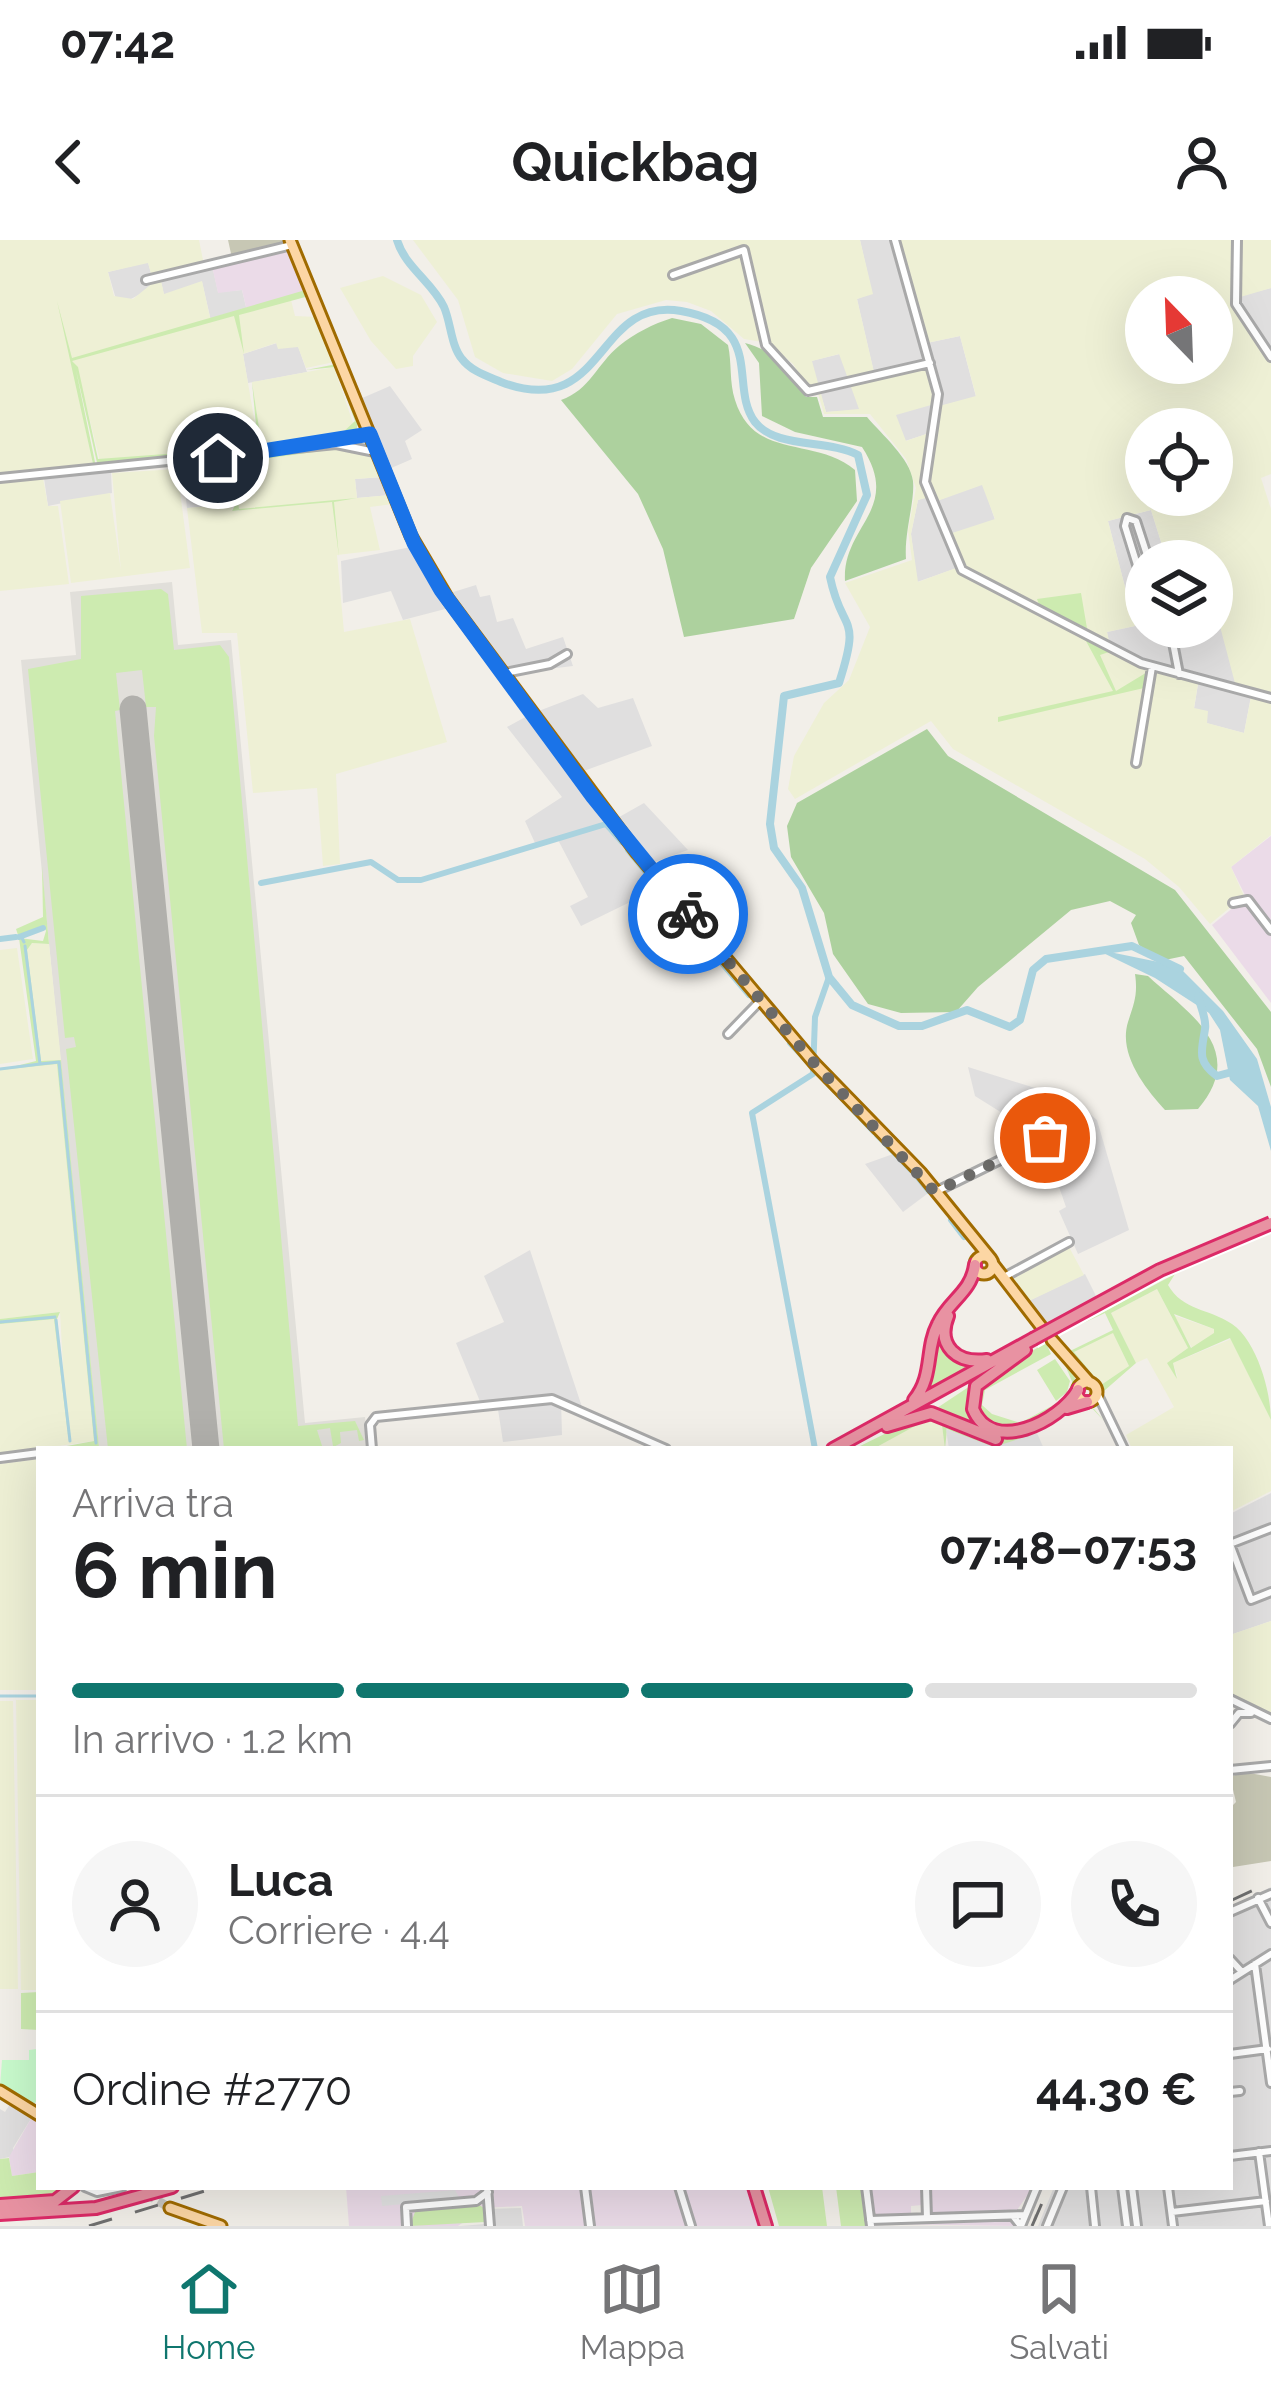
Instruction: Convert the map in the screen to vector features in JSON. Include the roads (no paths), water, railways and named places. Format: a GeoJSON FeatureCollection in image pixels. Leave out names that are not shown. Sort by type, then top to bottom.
{"type":"FeatureCollection","features":[{"type":"Feature","properties":{"kind":"highway"},"geometry":{"type":"LineString","coordinates":[[843,1446],[887,1426],[1178,1261],[1271,1227]]}},
{"type":"Feature","properties":{"kind":"highway"},"geometry":{"type":"LineString","coordinates":[[842,1446],[921,1392],[937,1326],[968,1288],[975,1264]]}},
{"type":"Feature","properties":{"kind":"highway"},"geometry":{"type":"LineString","coordinates":[[990,1266],[947,1317],[947,1346],[957,1356],[976,1361],[1030,1344]]}},
{"type":"Feature","properties":{"kind":"highway"},"geometry":{"type":"LineString","coordinates":[[1030,1344],[976,1387],[973,1409],[986,1428],[1000,1434],[1018,1431],[1070,1402],[1078,1390]]}},
{"type":"Feature","properties":{"kind":"highway"},"geometry":{"type":"LineString","coordinates":[[862,1433],[1030,1344]]}},
{"type":"Feature","properties":{"kind":"highway"},"geometry":{"type":"LineString","coordinates":[[887,1426],[931,1413],[1004,1439],[1091,1393]]}},
{"type":"Feature","properties":{"kind":"highway"},"geometry":{"type":"LineString","coordinates":[[0,2212],[55,2201],[69,2190]]}},
{"type":"Feature","properties":{"kind":"highway"},"geometry":{"type":"LineString","coordinates":[[0,2212],[83,2204],[140,2190]]}},
{"type":"Feature","properties":{"kind":"highway"},"geometry":{"type":"LineString","coordinates":[[0,2212],[73,2210],[159,2190]]}},
{"type":"Feature","properties":{"kind":"highway"},"geometry":{"type":"LineString","coordinates":[[758,2190],[769,2226]]}},
{"type":"Feature","properties":{"kind":"main road"},"geometry":{"type":"LineString","coordinates":[[291,242],[422,559],[630,845],[756,1004],[935,1192],[1042,1329]]}},
{"type":"Feature","properties":{"kind":"main road"},"geometry":{"type":"LineString","coordinates":[[974,1240],[975,1264],[990,1266]]}},
{"type":"Feature","properties":{"kind":"main road"},"geometry":{"type":"LineString","coordinates":[[1052,1340],[1091,1393]]}},
{"type":"Feature","properties":{"kind":"main road"},"geometry":{"type":"LineString","coordinates":[[1065,1354],[1076,1372],[1078,1390],[1091,1393]]}},
{"type":"Feature","properties":{"kind":"main road"},"geometry":{"type":"LineString","coordinates":[[0,2091],[36,2113]]}},
{"type":"Feature","properties":{"kind":"main road"},"geometry":{"type":"LineString","coordinates":[[170,2208],[221,2226]]}},
{"type":"Feature","properties":{"kind":"street"},"geometry":{"type":"LineString","coordinates":[[895,240],[939,401],[925,482],[962,570],[1151,667],[1271,698]]}},
{"type":"Feature","properties":{"kind":"street"},"geometry":{"type":"LineString","coordinates":[[1237,240],[1235,302],[1271,357]]}},
{"type":"Feature","properties":{"kind":"street"},"geometry":{"type":"LineString","coordinates":[[146,280],[291,242]]}},
{"type":"Feature","properties":{"kind":"street"},"geometry":{"type":"LineString","coordinates":[[673,275],[744,250],[766,345],[808,391],[930,363]]}},
{"type":"Feature","properties":{"kind":"street"},"geometry":{"type":"LineString","coordinates":[[354,441],[362,414]]}},
{"type":"Feature","properties":{"kind":"street"},"geometry":{"type":"LineString","coordinates":[[0,478],[335,444],[370,434]]}},
{"type":"Feature","properties":{"kind":"street"},"geometry":{"type":"LineString","coordinates":[[354,441],[378,455]]}},
{"type":"Feature","properties":{"kind":"street"},"geometry":{"type":"LineString","coordinates":[[1130,540],[1124,526],[1129,518],[1137,522],[1143,540]]}},
{"type":"Feature","properties":{"kind":"street"},"geometry":{"type":"LineString","coordinates":[[1171,648],[1179,674]]}},
{"type":"Feature","properties":{"kind":"street"},"geometry":{"type":"LineString","coordinates":[[502,674],[550,664],[554,657],[567,654]]}},
{"type":"Feature","properties":{"kind":"street"},"geometry":{"type":"LineString","coordinates":[[1136,763],[1151,667]]}},
{"type":"Feature","properties":{"kind":"street"},"geometry":{"type":"LineString","coordinates":[[1233,903],[1248,900],[1271,930]]}},
{"type":"Feature","properties":{"kind":"street"},"geometry":{"type":"LineString","coordinates":[[728,1034],[756,1004]]}},
{"type":"Feature","properties":{"kind":"street"},"geometry":{"type":"LineString","coordinates":[[935,1192],[1045,1138],[1066,1106]]}},
{"type":"Feature","properties":{"kind":"street"},"geometry":{"type":"LineString","coordinates":[[1001,1279],[1069,1242]]}},
{"type":"Feature","properties":{"kind":"street"},"geometry":{"type":"LineString","coordinates":[[1091,1393],[1123,1446]]}},
{"type":"Feature","properties":{"kind":"street"},"geometry":{"type":"LineString","coordinates":[[372,1446],[371,1421],[552,1399],[660,1446]]}},
{"type":"Feature","properties":{"kind":"street"},"geometry":{"type":"LineString","coordinates":[[0,1458],[36,1454]]}},
{"type":"Feature","properties":{"kind":"street"},"geometry":{"type":"LineString","coordinates":[[1233,1543],[1271,1528]]}},
{"type":"Feature","properties":{"kind":"street"},"geometry":{"type":"LineString","coordinates":[[1235,1571],[1251,1600],[1271,1592]]}},
{"type":"Feature","properties":{"kind":"street"},"geometry":{"type":"LineString","coordinates":[[1233,1700],[1269,1718]]}},
{"type":"Feature","properties":{"kind":"street"},"geometry":{"type":"LineString","coordinates":[[1233,1721],[1241,1712],[1269,1718]]}},
{"type":"Feature","properties":{"kind":"street"},"geometry":{"type":"LineString","coordinates":[[1233,1770],[1269,1768]]}},
{"type":"Feature","properties":{"kind":"street"},"geometry":{"type":"LineString","coordinates":[[1233,1910],[1271,1894]]}},
{"type":"Feature","properties":{"kind":"street"},"geometry":{"type":"LineString","coordinates":[[1258,1898],[1271,1923]]}},
{"type":"Feature","properties":{"kind":"street"},"geometry":{"type":"LineString","coordinates":[[1233,1978],[1271,1954]]}},
{"type":"Feature","properties":{"kind":"street"},"geometry":{"type":"LineString","coordinates":[[1233,1963],[1241,1972]]}},
{"type":"Feature","properties":{"kind":"street"},"geometry":{"type":"LineString","coordinates":[[1255,1964],[1271,2083]]}},
{"type":"Feature","properties":{"kind":"street"},"geometry":{"type":"LineString","coordinates":[[1233,2052],[1269,2049]]}},
{"type":"Feature","properties":{"kind":"street"},"geometry":{"type":"LineString","coordinates":[[1233,2092],[1240,2091]]}},
{"type":"Feature","properties":{"kind":"street"},"geometry":{"type":"LineString","coordinates":[[1233,2156],[1271,2151]]}},
{"type":"Feature","properties":{"kind":"street"},"geometry":{"type":"LineString","coordinates":[[1259,2152],[1269,2226]]}},
{"type":"Feature","properties":{"kind":"street"},"geometry":{"type":"LineString","coordinates":[[407,2226],[406,2207],[475,2201],[486,2190]]}},
{"type":"Feature","properties":{"kind":"street"},"geometry":{"type":"LineString","coordinates":[[487,2190],[490,2226]]}},
{"type":"Feature","properties":{"kind":"street"},"geometry":{"type":"LineString","coordinates":[[585,2190],[590,2226]]}},
{"type":"Feature","properties":{"kind":"street"},"geometry":{"type":"LineString","coordinates":[[680,2190],[691,2226]]}},
{"type":"Feature","properties":{"kind":"street"},"geometry":{"type":"LineString","coordinates":[[866,2190],[871,2223],[1008,2215],[1030,2216],[1047,2224],[1062,2190]]}},
{"type":"Feature","properties":{"kind":"street"},"geometry":{"type":"LineString","coordinates":[[926,2190],[927,2218]]}},
{"type":"Feature","properties":{"kind":"street"},"geometry":{"type":"LineString","coordinates":[[1008,2215],[1021,2226],[1030,2216],[1035,2190]]}},
{"type":"Feature","properties":{"kind":"street"},"geometry":{"type":"LineString","coordinates":[[1090,2190],[1096,2226]]}},
{"type":"Feature","properties":{"kind":"street"},"geometry":{"type":"LineString","coordinates":[[1122,2190],[1127,2226]]}},
{"type":"Feature","properties":{"kind":"street"},"geometry":{"type":"LineString","coordinates":[[1132,2190],[1137,2226]]}},
{"type":"Feature","properties":{"kind":"street"},"geometry":{"type":"LineString","coordinates":[[1168,2190],[1173,2226]]}},
{"type":"Feature","properties":{"kind":"street"},"geometry":{"type":"LineString","coordinates":[[475,2201],[489,2211]]}},
{"type":"Feature","properties":{"kind":"street"},"geometry":{"type":"LineString","coordinates":[[1172,2212],[1266,2201]]}},
{"type":"Feature","properties":{"kind":"water"},"geometry":{"type":"Polygon","coordinates":[[[1095,949],[1178,966],[1223,1011],[1257,1059],[1271,1107],[1271,1151],[1258,1106],[1230,1080],[1220,1030],[1209,1013],[1155,978],[1095,949]]]}},
{"type":"Feature","properties":{"kind":"waterway"},"geometry":{"type":"LineString","coordinates":[[397,240],[444,307],[458,354],[485,375],[536,390],[562,386],[582,373],[631,321],[653,311],[681,311],[708,319],[735,343],[748,408],[764,431],[858,455],[867,495],[830,577],[848,625],[846,660],[839,683],[784,696],[770,824],[774,848],[802,888],[829,977],[852,1005],[899,1026],[922,1026],[967,1010],[1010,1027],[1020,1020],[1033,970],[1046,959],[1132,946],[1180,969]]}},
{"type":"Feature","properties":{"kind":"waterway"},"geometry":{"type":"LineString","coordinates":[[261,883],[371,862],[398,880],[421,880],[606,824],[622,842]]}},
{"type":"Feature","properties":{"kind":"waterway"},"geometry":{"type":"LineString","coordinates":[[628,850],[658,887]]}},
{"type":"Feature","properties":{"kind":"waterway"},"geometry":{"type":"LineString","coordinates":[[660,890],[749,995]]}},
{"type":"Feature","properties":{"kind":"waterway"},"geometry":{"type":"LineString","coordinates":[[19,937],[43,928]]}},
{"type":"Feature","properties":{"kind":"waterway"},"geometry":{"type":"LineString","coordinates":[[21,936],[24,942]]}},
{"type":"Feature","properties":{"kind":"waterway"},"geometry":{"type":"LineString","coordinates":[[0,939],[16,937]]}},
{"type":"Feature","properties":{"kind":"waterway"},"geometry":{"type":"LineString","coordinates":[[0,1069],[40,1064],[25,946]]}},
{"type":"Feature","properties":{"kind":"waterway"},"geometry":{"type":"LineString","coordinates":[[814,1446],[752,1113],[813,1074],[815,1017],[829,977]]}},
{"type":"Feature","properties":{"kind":"waterway"},"geometry":{"type":"LineString","coordinates":[[1198,996],[1205,1021],[1203,1060],[1217,1076],[1232,1072]]}},
{"type":"Feature","properties":{"kind":"waterway"},"geometry":{"type":"LineString","coordinates":[[790,1043],[874,1132]]}},
{"type":"Feature","properties":{"kind":"waterway"},"geometry":{"type":"LineString","coordinates":[[40,1064],[59,1062],[96,1443]]}},
{"type":"Feature","properties":{"kind":"waterway"},"geometry":{"type":"LineString","coordinates":[[877,1135],[912,1171]]}},
{"type":"Feature","properties":{"kind":"waterway"},"geometry":{"type":"LineString","coordinates":[[916,1175],[929,1191]]}},
{"type":"Feature","properties":{"kind":"waterway"},"geometry":{"type":"LineString","coordinates":[[951,1220],[964,1237]]}},
{"type":"Feature","properties":{"kind":"waterway"},"geometry":{"type":"LineString","coordinates":[[0,1322],[55,1317]]}},
{"type":"Feature","properties":{"kind":"waterway"},"geometry":{"type":"LineString","coordinates":[[56,1320],[70,1441]]}},
{"type":"Feature","properties":{"kind":"waterway"},"geometry":{"type":"LineString","coordinates":[[23,1458],[36,1456]]}},
{"type":"Feature","properties":{"kind":"waterway"},"geometry":{"type":"LineString","coordinates":[[0,1696],[36,1696]]}},
{"type":"Feature","properties":{"kind":"tunnel"},"geometry":{"type":"LineString","coordinates":[[140,2190],[170,2208]]}},
{"type":"Feature","properties":{"kind":"railway"},"geometry":{"type":"LineString","coordinates":[[1233,1900],[1271,1882]]}},
{"type":"Feature","properties":{"kind":"railway"},"geometry":{"type":"LineString","coordinates":[[89,2226],[208,2190]]}},
{"type":"Feature","properties":{"kind":"railway"},"geometry":{"type":"LineString","coordinates":[[1032,2226],[1048,2190]]}}]}
